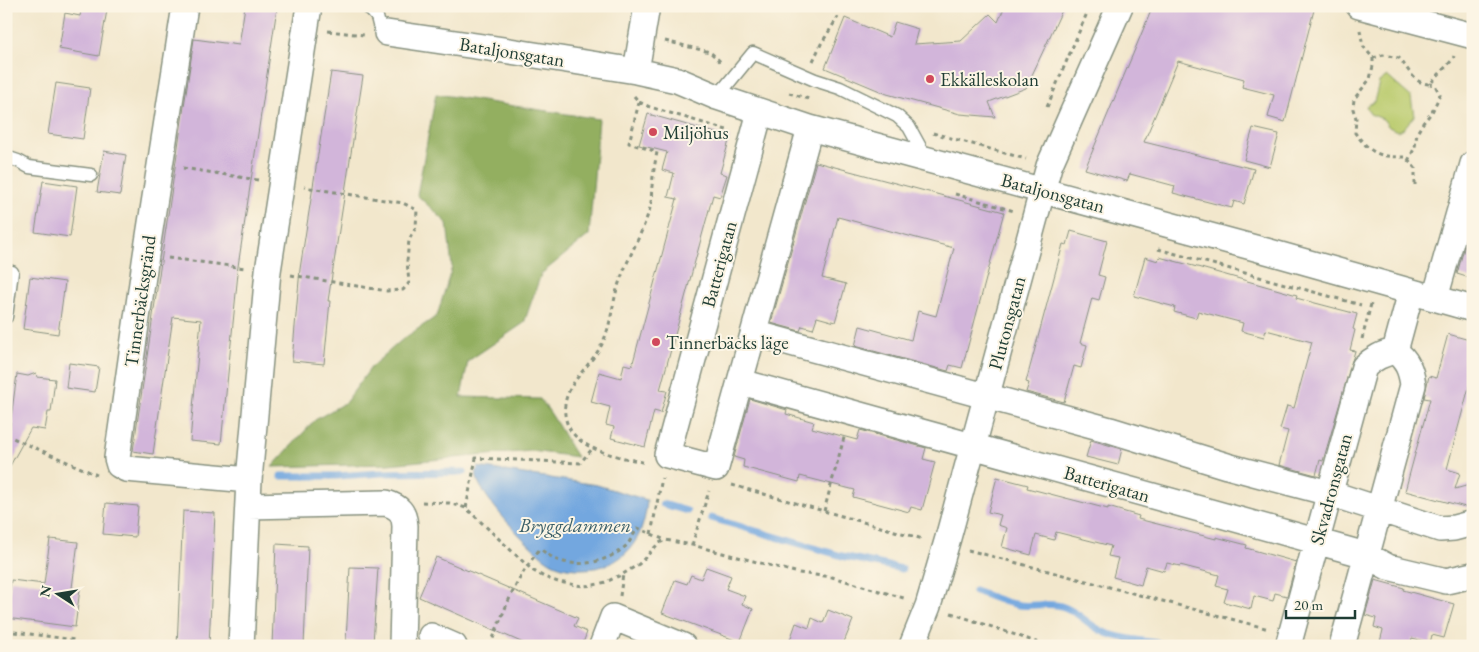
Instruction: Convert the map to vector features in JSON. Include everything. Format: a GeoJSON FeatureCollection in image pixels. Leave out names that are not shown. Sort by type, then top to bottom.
{"type":"FeatureCollection","features":[{"type":"Feature","properties":{"kind":"street","name":"Tinnerbäcksgränd"},"geometry":{"type":"LineString","coordinates":[[119,465],[117,450],[185,6]]}},
{"type":"Feature","properties":{"kind":"street"},"geometry":{"type":"LineString","coordinates":[[636,71],[647,6]]}},
{"type":"Feature","properties":{"kind":"street","name":"Plutonsgatan"},"geometry":{"type":"LineString","coordinates":[[912,646],[928,606],[946,545],[1049,166],[1120,6]]}},
{"type":"Feature","properties":{"kind":"street"},"geometry":{"type":"LineString","coordinates":[[1362,7],[1466,34]]}},
{"type":"Feature","properties":{"kind":"street"},"geometry":{"type":"LineString","coordinates":[[241,646],[248,506],[268,271],[307,17]]}},
{"type":"Feature","properties":{"kind":"street","name":"Bataljonsgatan"},"geometry":{"type":"LineString","coordinates":[[386,33],[636,71],[677,80],[717,97],[810,128],[1270,252],[1473,310]]}},
{"type":"Feature","properties":{"kind":"street","name":"Batterigatan"},"geometry":{"type":"LineString","coordinates":[[760,112],[667,455],[716,468],[810,128]]}},
{"type":"Feature","properties":{"kind":"street"},"geometry":{"type":"LineString","coordinates":[[1435,298],[1473,164]]}},
{"type":"Feature","properties":{"kind":"street"},"geometry":{"type":"LineString","coordinates":[[1342,646],[1413,385],[1412,373],[1408,365],[1403,357],[1395,351],[1411,292]]}},
{"type":"Feature","properties":{"kind":"street"},"geometry":{"type":"LineString","coordinates":[[754,333],[1110,430],[1227,466],[1330,493],[1440,528],[1454,528],[1473,524]]}},
{"type":"Feature","properties":{"kind":"street","name":"Skvadronsgatan"},"geometry":{"type":"LineString","coordinates":[[1289,640],[1364,367],[1382,354],[1395,351]]}},
{"type":"Feature","properties":{"kind":"street","name":"Batterigatan"},"geometry":{"type":"LineString","coordinates":[[741,382],[1366,555],[1388,567],[1446,581],[1473,575]]}},
{"type":"Feature","properties":{"kind":"street"},"geometry":{"type":"LineString","coordinates":[[119,465],[126,469],[134,470],[250,480]]}},
{"type":"Feature","properties":{"kind":"street"},"geometry":{"type":"LineString","coordinates":[[248,506],[386,503],[399,509],[405,526],[402,646]]}},
{"type":"Feature","properties":{"kind":"street"},"geometry":{"type":"LineString","coordinates":[[602,646],[613,617],[683,646]]}},
{"type":"Feature","properties":{"kind":"street"},"geometry":{"type":"LineString","coordinates":[[431,636],[454,646]]}},
{"type":"Feature","properties":{"kind":"lane"},"geometry":{"type":"LineString","coordinates":[[367,6],[377,17],[379,25],[386,33]]}},
{"type":"Feature","properties":{"kind":"lane"},"geometry":{"type":"LineString","coordinates":[[717,97],[753,53],[806,76],[840,88],[897,116],[909,127],[926,158]]}},
{"type":"Feature","properties":{"kind":"lane"},"geometry":{"type":"LineString","coordinates":[[6,157],[29,167],[91,175]]}},
{"type":"Feature","properties":{"kind":"lane"},"geometry":{"type":"LineString","coordinates":[[6,317],[12,272]]}},
{"type":"Feature","properties":{"kind":"path"},"geometry":{"type":"LineString","coordinates":[[1362,7],[1360,32],[1363,46],[1373,58],[1373,66],[1370,79],[1354,99],[1355,133],[1368,149],[1387,157],[1405,157],[1415,168],[1415,188]]}},
{"type":"Feature","properties":{"kind":"path"},"geometry":{"type":"LineString","coordinates":[[307,17],[372,36],[386,33]]}},
{"type":"Feature","properties":{"kind":"path"},"geometry":{"type":"LineString","coordinates":[[800,96],[806,76],[821,44],[838,17]]}},
{"type":"Feature","properties":{"kind":"path"},"geometry":{"type":"LineString","coordinates":[[1430,84],[1453,59],[1466,34]]}},
{"type":"Feature","properties":{"kind":"path"},"geometry":{"type":"LineString","coordinates":[[1373,58],[1384,55],[1399,58],[1413,78],[1422,84],[1435,85],[1440,95],[1432,112],[1417,134],[1415,147],[1408,161]]}},
{"type":"Feature","properties":{"kind":"path"},"geometry":{"type":"LineString","coordinates":[[466,508],[476,458],[580,463],[593,448],[572,431],[564,409],[565,398],[571,385],[603,343],[620,278],[641,234],[651,205],[651,188],[657,152],[629,143],[640,102]]}},
{"type":"Feature","properties":{"kind":"path"},"geometry":{"type":"LineString","coordinates":[[171,259],[268,271],[386,291],[403,290],[409,283],[409,240],[416,227],[417,210],[403,203],[181,168]]}},
{"type":"Feature","properties":{"kind":"path"},"geometry":{"type":"LineString","coordinates":[[824,511],[851,412]]}},
{"type":"Feature","properties":{"kind":"path"},"geometry":{"type":"LineString","coordinates":[[6,435],[95,474],[108,475],[119,465]]}},
{"type":"Feature","properties":{"kind":"path"},"geometry":{"type":"LineString","coordinates":[[651,534],[662,477]]}},
{"type":"Feature","properties":{"kind":"path"},"geometry":{"type":"LineString","coordinates":[[731,485],[1289,640]]}},
{"type":"Feature","properties":{"kind":"path"},"geometry":{"type":"LineString","coordinates":[[692,545],[709,489]]}},
{"type":"Feature","properties":{"kind":"path"},"geometry":{"type":"LineString","coordinates":[[386,503],[448,502],[466,508],[526,566],[544,577],[558,582],[583,586],[606,582],[623,574],[639,564],[659,543],[666,540]]}},
{"type":"Feature","properties":{"kind":"path"},"geometry":{"type":"LineString","coordinates":[[490,646],[518,580],[526,566],[540,550],[555,559],[568,563],[598,562],[616,553],[628,544],[638,528],[666,540],[799,573],[832,577],[928,606],[1048,646]]}},
{"type":"Feature","properties":{"kind":"path"},"geometry":{"type":"LineString","coordinates":[[6,631],[76,640]]}},
{"type":"Feature","properties":{"kind":"green space"},"geometry":{"type":"Polygon","coordinates":[[[1387,76],[1411,97],[1414,116],[1404,128],[1397,131],[1389,127],[1383,119],[1370,114],[1366,106],[1374,102],[1379,82],[1387,76]]]}},
{"type":"Feature","properties":{"kind":"green space"},"geometry":{"type":"Polygon","coordinates":[[[436,94],[599,119],[589,235],[541,274],[524,323],[468,361],[461,397],[540,399],[577,457],[531,451],[388,464],[272,467],[315,420],[346,402],[372,366],[403,339],[437,316],[452,267],[447,223],[417,195],[436,94]]]}},
{"type":"Feature","properties":{"kind":"water","name":"Bryggdammen"},"geometry":{"type":"Polygon","coordinates":[[[478,467],[597,485],[647,500],[642,527],[630,549],[610,564],[597,568],[582,569],[559,566],[544,558],[533,549],[498,511],[481,487],[477,477],[478,467]]]}},
{"type":"Feature","properties":{"kind":"building"},"geometry":{"type":"Polygon","coordinates":[[[82,6],[107,10],[99,56],[59,49],[65,13],[80,16],[82,6]]]}},
{"type":"Feature","properties":{"kind":"building"},"geometry":{"type":"Polygon","coordinates":[[[245,6],[277,8],[237,273],[221,444],[190,441],[201,320],[173,317],[153,454],[133,451],[194,39],[239,45],[245,6]]]}},
{"type":"Feature","properties":{"kind":"building"},"geometry":{"type":"Polygon","coordinates":[[[1005,6],[1064,6],[1026,88],[989,102],[995,117],[960,114],[887,94],[825,68],[845,18],[890,37],[895,22],[918,29],[914,44],[961,41],[990,14],[998,22],[1005,6]]]}},
{"type":"Feature","properties":{"kind":"building"},"geometry":{"type":"Polygon","coordinates":[[[1153,6],[1315,6],[1285,122],[1268,117],[1274,95],[1242,87],[1244,79],[1178,61],[1144,142],[1254,169],[1244,204],[1234,201],[1232,208],[1173,193],[1175,186],[1130,174],[1127,181],[1085,169],[1153,6]]]}},
{"type":"Feature","properties":{"kind":"building"},"geometry":{"type":"Polygon","coordinates":[[[331,72],[363,76],[328,301],[330,301],[324,364],[292,361],[300,269],[331,72]]]}},
{"type":"Feature","properties":{"kind":"building"},"geometry":{"type":"Polygon","coordinates":[[[56,83],[90,88],[83,139],[48,134],[56,83]]]}},
{"type":"Feature","properties":{"kind":"building"},"geometry":{"type":"Polygon","coordinates":[[[648,114],[730,137],[720,173],[727,175],[720,197],[713,195],[660,390],[667,391],[661,413],[654,411],[645,447],[611,438],[614,427],[606,425],[610,407],[591,402],[599,372],[621,378],[624,364],[632,366],[677,199],[668,197],[674,173],[662,170],[667,152],[639,145],[648,114]]]}},
{"type":"Feature","properties":{"kind":"building"},"geometry":{"type":"Polygon","coordinates":[[[1253,128],[1279,134],[1270,167],[1244,160],[1253,128]]]}},
{"type":"Feature","properties":{"kind":"building"},"geometry":{"type":"Polygon","coordinates":[[[104,151],[126,155],[120,195],[97,192],[104,151]]]}},
{"type":"Feature","properties":{"kind":"building"},"geometry":{"type":"Polygon","coordinates":[[[816,162],[1004,212],[962,368],[950,365],[948,371],[855,346],[860,326],[911,340],[918,311],[936,316],[954,248],[838,217],[822,278],[846,284],[835,322],[817,317],[813,329],[802,326],[800,331],[771,323],[816,162]]]}},
{"type":"Feature","properties":{"kind":"building"},"geometry":{"type":"Polygon","coordinates":[[[43,181],[77,186],[70,237],[35,232],[43,181]]]}},
{"type":"Feature","properties":{"kind":"building"},"geometry":{"type":"Polygon","coordinates":[[[1471,223],[1473,223],[1473,279],[1457,274],[1471,223]]]}},
{"type":"Feature","properties":{"kind":"building"},"geometry":{"type":"Polygon","coordinates":[[[1071,231],[1107,241],[1098,275],[1105,277],[1099,300],[1092,298],[1080,343],[1087,345],[1081,368],[1074,366],[1064,402],[1026,392],[1029,383],[1026,382],[1063,244],[1067,245],[1071,231]]]}},
{"type":"Feature","properties":{"kind":"building"},"geometry":{"type":"Polygon","coordinates":[[[1145,257],[1158,261],[1159,257],[1201,268],[1297,295],[1296,298],[1357,314],[1350,350],[1355,351],[1323,461],[1320,460],[1316,475],[1279,465],[1288,431],[1280,429],[1287,406],[1294,408],[1312,342],[1266,330],[1264,337],[1241,331],[1243,323],[1198,311],[1196,318],[1174,312],[1175,307],[1134,296],[1145,257]]]}},
{"type":"Feature","properties":{"kind":"building"},"geometry":{"type":"Polygon","coordinates":[[[30,277],[65,282],[58,334],[23,329],[30,277]]]}},
{"type":"Feature","properties":{"kind":"building"},"geometry":{"type":"Polygon","coordinates":[[[1448,334],[1473,341],[1473,372],[1447,469],[1460,473],[1455,489],[1473,484],[1473,509],[1405,491],[1430,399],[1424,398],[1429,376],[1436,378],[1448,334]]]}},
{"type":"Feature","properties":{"kind":"building"},"geometry":{"type":"Polygon","coordinates":[[[69,363],[99,367],[95,392],[66,388],[69,363]]]}},
{"type":"Feature","properties":{"kind":"building"},"geometry":{"type":"Polygon","coordinates":[[[36,373],[37,377],[55,379],[51,412],[48,412],[45,430],[31,428],[6,473],[6,455],[17,374],[28,376],[36,373]]]}},
{"type":"Feature","properties":{"kind":"building"},"geometry":{"type":"Polygon","coordinates":[[[750,399],[787,410],[786,414],[814,422],[812,428],[857,440],[860,430],[926,448],[923,459],[935,462],[922,510],[911,507],[909,512],[853,497],[855,490],[800,476],[799,482],[743,467],[744,460],[734,457],[750,399]]]}},
{"type":"Feature","properties":{"kind":"building"},"geometry":{"type":"Polygon","coordinates":[[[1091,440],[1122,449],[1118,465],[1086,457],[1091,440]]]}},
{"type":"Feature","properties":{"kind":"building"},"geometry":{"type":"Polygon","coordinates":[[[997,477],[1028,485],[1027,488],[1139,516],[1138,519],[1247,545],[1246,548],[1296,562],[1287,596],[1275,593],[1273,601],[1254,596],[1251,609],[1224,602],[1228,589],[1216,586],[1219,575],[1167,563],[1164,571],[1146,566],[1141,585],[1113,577],[1118,558],[1108,556],[1111,546],[1056,532],[1054,540],[1036,535],[1031,555],[1002,547],[1007,528],[998,525],[1001,515],[988,512],[997,477]]]}},
{"type":"Feature","properties":{"kind":"building"},"geometry":{"type":"Polygon","coordinates":[[[106,503],[138,506],[135,537],[103,534],[106,503]]]}},
{"type":"Feature","properties":{"kind":"building"},"geometry":{"type":"Polygon","coordinates":[[[183,511],[215,513],[209,646],[177,646],[183,511]]]}},
{"type":"Feature","properties":{"kind":"building"},"geometry":{"type":"Polygon","coordinates":[[[50,539],[78,542],[72,588],[80,589],[75,627],[6,618],[11,580],[44,584],[50,539]]]}},
{"type":"Feature","properties":{"kind":"building"},"geometry":{"type":"Polygon","coordinates":[[[276,544],[308,546],[304,646],[272,646],[276,544]]]}},
{"type":"Feature","properties":{"kind":"building"},"geometry":{"type":"Polygon","coordinates":[[[436,557],[578,618],[574,626],[587,632],[582,646],[530,646],[419,597],[436,557]]]}},
{"type":"Feature","properties":{"kind":"building"},"geometry":{"type":"Polygon","coordinates":[[[350,567],[378,568],[373,643],[346,641],[350,567]]]}},
{"type":"Feature","properties":{"kind":"building"},"geometry":{"type":"Polygon","coordinates":[[[706,567],[731,576],[726,589],[745,596],[742,604],[753,609],[740,642],[662,613],[675,580],[687,584],[691,575],[701,579],[706,567]]]}},
{"type":"Feature","properties":{"kind":"building"},"geometry":{"type":"Polygon","coordinates":[[[1375,580],[1454,604],[1444,638],[1432,635],[1430,643],[1412,638],[1410,646],[1379,646],[1383,630],[1374,627],[1376,618],[1365,615],[1375,580]]]}},
{"type":"Feature","properties":{"kind":"building"},"geometry":{"type":"Polygon","coordinates":[[[828,610],[853,620],[844,642],[850,646],[788,646],[796,623],[809,628],[812,618],[823,623],[828,610]]]}},
{"type":"Feature","properties":{"kind":"waterway"},"geometry":{"type":"LineString","coordinates":[[281,476],[464,472]]}},
{"type":"Feature","properties":{"kind":"waterway"},"geometry":{"type":"LineString","coordinates":[[663,504],[687,511]]}},
{"type":"Feature","properties":{"kind":"waterway"},"geometry":{"type":"LineString","coordinates":[[711,518],[842,556],[902,569]]}},
{"type":"Feature","properties":{"kind":"waterway"},"geometry":{"type":"LineString","coordinates":[[975,591],[1013,604],[1050,604],[1061,606],[1073,611],[1094,627],[1106,633],[1122,638],[1174,646]]}},
{"type":"Feature","properties":{"kind":"place","name":"Ekkälleskolan"},"geometry":{"type":"Point","coordinates":[930,79]}},
{"type":"Feature","properties":{"kind":"place","name":"Miljöhus"},"geometry":{"type":"Point","coordinates":[653,132]}},
{"type":"Feature","properties":{"kind":"place","name":"Tinnerbäcks läge"},"geometry":{"type":"Point","coordinates":[656,342]}}]}
